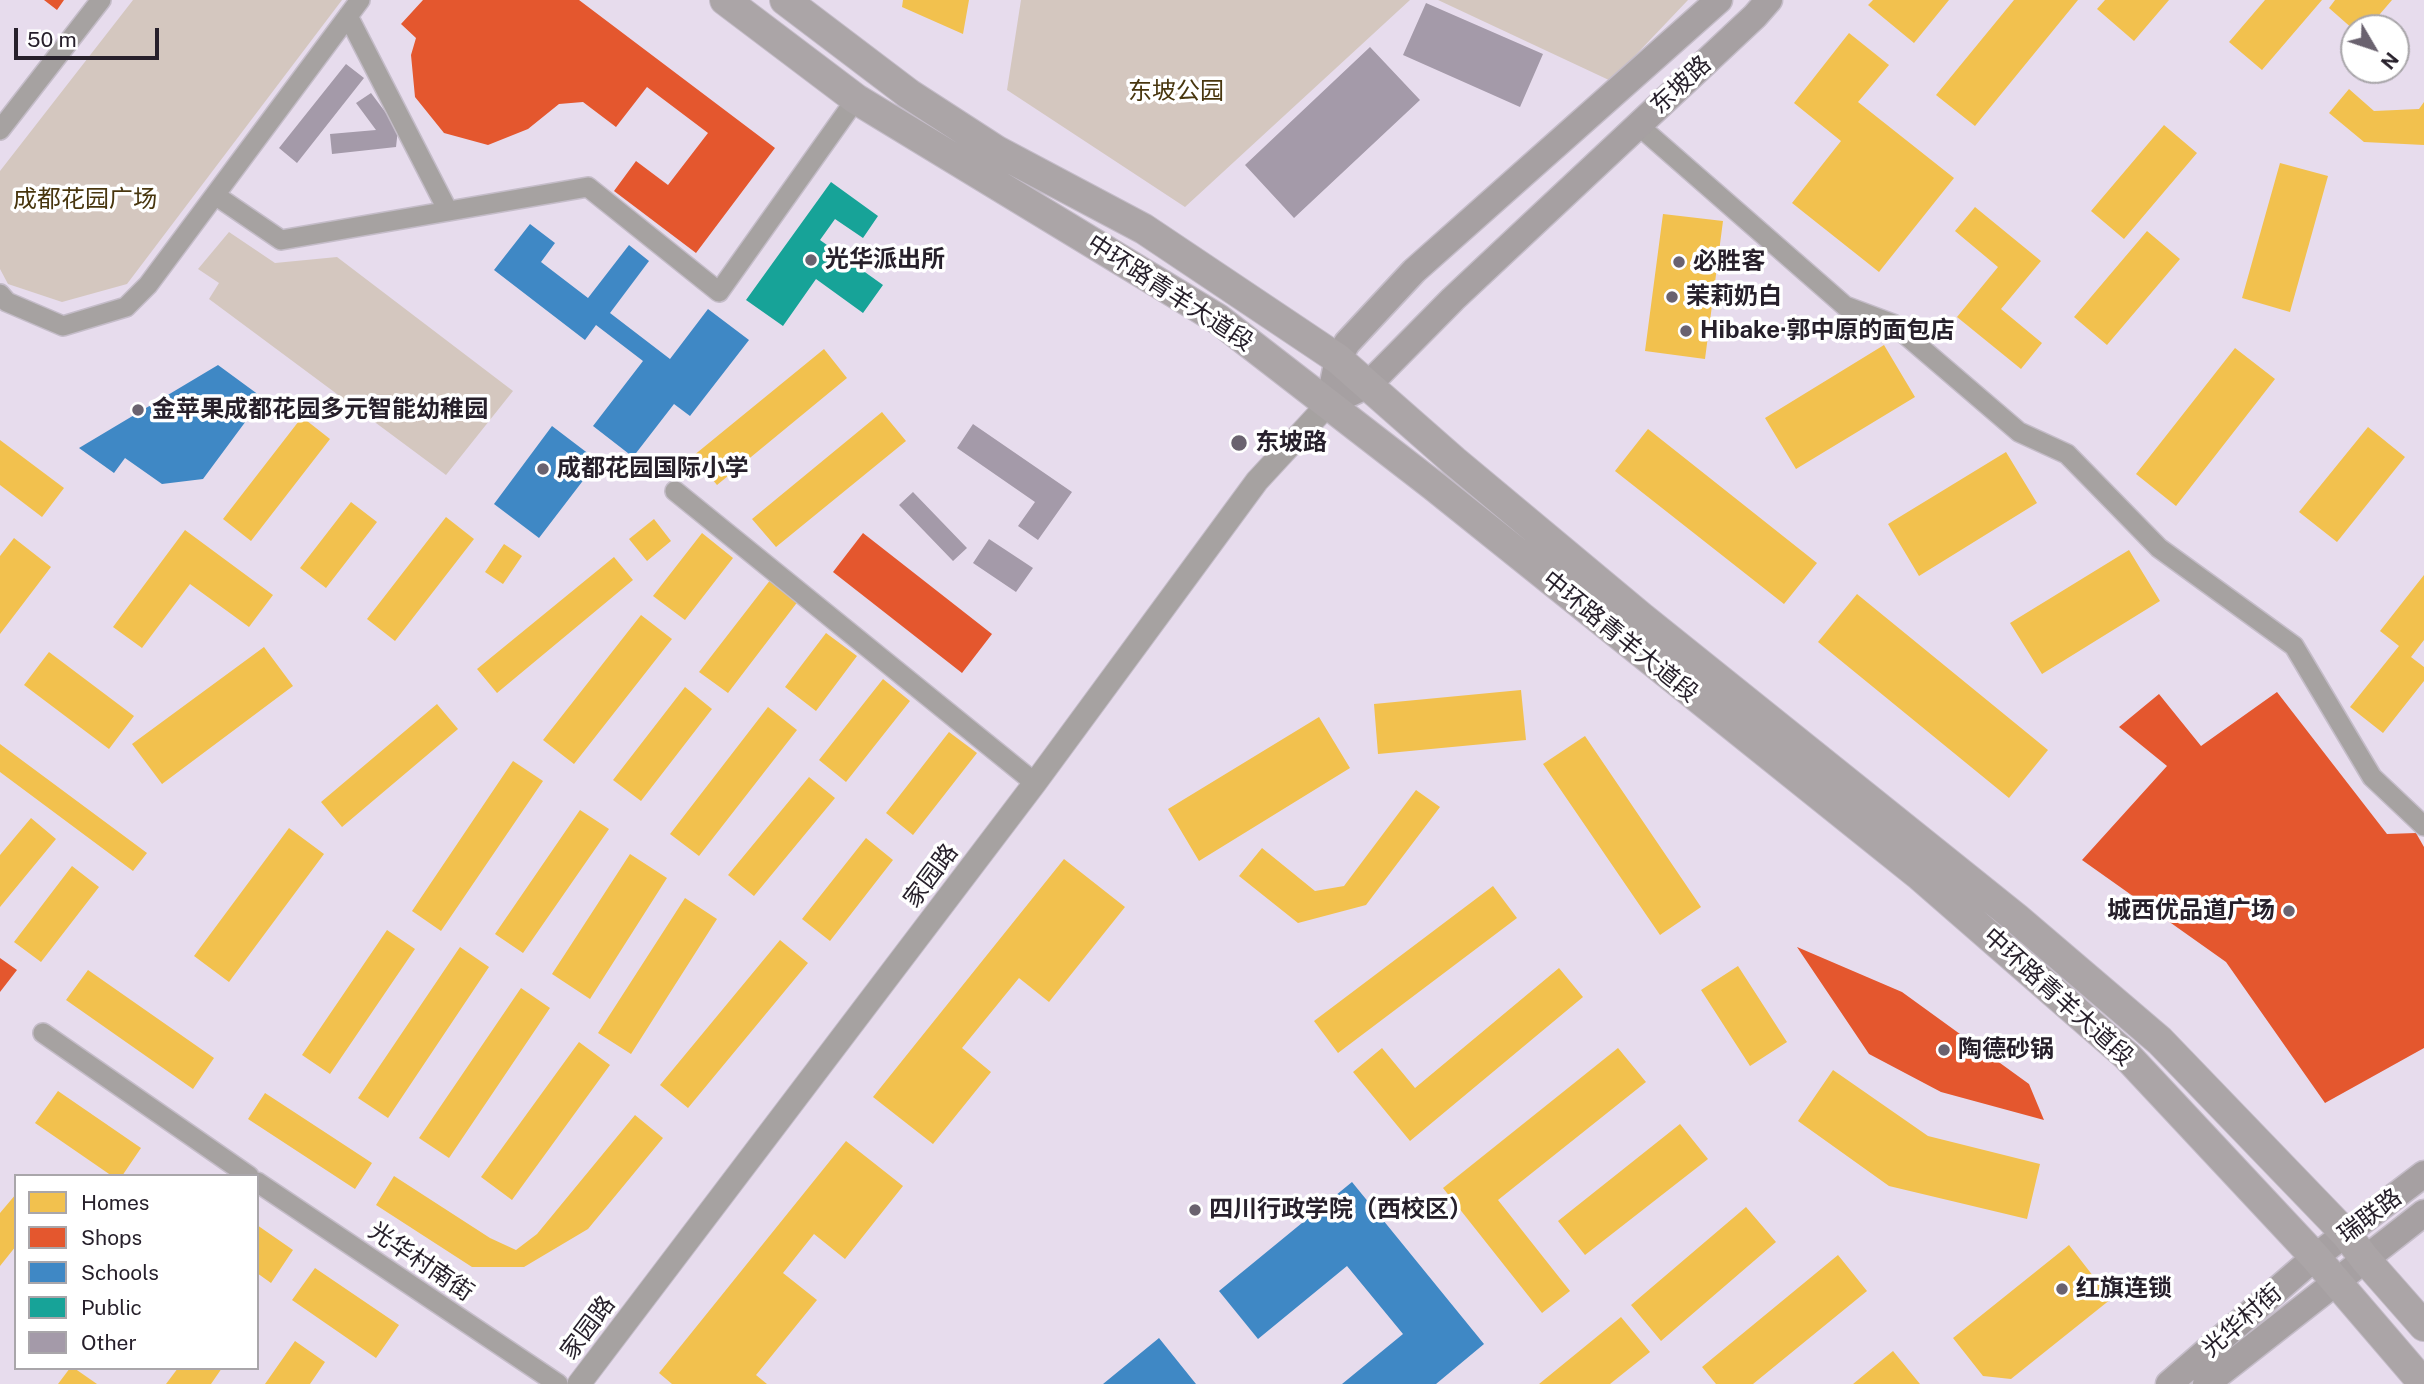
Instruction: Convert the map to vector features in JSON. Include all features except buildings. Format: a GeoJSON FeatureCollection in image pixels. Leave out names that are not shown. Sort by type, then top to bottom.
{"type":"FeatureCollection","features":[{"type":"Feature","properties":{"kind":"main road","name":"中环路青羊大道段"},"geometry":{"type":"LineString","coordinates":[[725,0],[856,99],[1219,319],[1329,403],[1918,874],[2127,1056],[2315,1257],[2424,1384]]}},
{"type":"Feature","properties":{"kind":"main road","name":"中环路青羊大道段"},"geometry":{"type":"LineString","coordinates":[[785,0],[909,94],[997,151],[1144,229],[1338,359],[1641,617],[2016,918],[2160,1041],[2346,1234],[2424,1326]]}},
{"type":"Feature","properties":{"kind":"main road","name":"东坡路"},"geometry":{"type":"LineString","coordinates":[[1329,403],[1338,359],[1347,343],[1414,271],[1720,0]]}},
{"type":"Feature","properties":{"kind":"main road","name":"东坡路"},"geometry":{"type":"LineString","coordinates":[[1329,403],[1368,385],[1453,299],[1769,0]]}},
{"type":"Feature","properties":{"kind":"main road","name":"瑞联路"},"geometry":{"type":"LineString","coordinates":[[2315,1257],[2424,1174]]}},
{"type":"Feature","properties":{"kind":"main road","name":"瑞联路"},"geometry":{"type":"LineString","coordinates":[[2335,1282],[2424,1213]]}},
{"type":"Feature","properties":{"kind":"main road","name":"光华村街"},"geometry":{"type":"LineString","coordinates":[[2169,1384],[2315,1257]]}},
{"type":"Feature","properties":{"kind":"main road","name":"光华村街"},"geometry":{"type":"LineString","coordinates":[[2206,1384],[2335,1282]]}},
{"type":"Feature","properties":{"kind":"street"},"geometry":{"type":"LineString","coordinates":[[0,130],[102,0]]}},
{"type":"Feature","properties":{"kind":"street"},"geometry":{"type":"LineString","coordinates":[[2,302],[63,326],[126,307],[148,285],[354,8],[448,211]]}},
{"type":"Feature","properties":{"kind":"street"},"geometry":{"type":"LineString","coordinates":[[215,195],[281,240],[588,187],[719,292],[856,99]]}},
{"type":"Feature","properties":{"kind":"street"},"geometry":{"type":"LineString","coordinates":[[1638,125],[1845,306],[1893,324],[2020,432],[2067,454],[2159,548],[2294,646],[2372,778],[2424,826]]}},
{"type":"Feature","properties":{"kind":"street","name":"家园路"},"geometry":{"type":"LineString","coordinates":[[579,1384],[1035,783],[1258,481],[1329,403]]}},
{"type":"Feature","properties":{"kind":"street"},"geometry":{"type":"LineString","coordinates":[[674,491],[1035,783]]}},
{"type":"Feature","properties":{"kind":"street"},"geometry":{"type":"LineString","coordinates":[[43,1033],[246,1174]]}},
{"type":"Feature","properties":{"kind":"street","name":"光华村南街"},"geometry":{"type":"LineString","coordinates":[[259,1183],[558,1384]]}},
{"type":"Feature","properties":{"kind":"green space","name":"成都花园广场"},"geometry":{"type":"Polygon","coordinates":[[[133,0],[342,0],[127,284],[62,302],[8,284],[0,269],[0,171],[133,0]]]}},
{"type":"Feature","properties":{"kind":"green space","name":"东坡公园"},"geometry":{"type":"Polygon","coordinates":[[[1021,0],[1410,0],[1185,207],[1007,90],[1021,0]]]}},
{"type":"Feature","properties":{"kind":"green space"},"geometry":{"type":"Polygon","coordinates":[[[1438,0],[1688,0],[1611,81],[1438,0]]]}},
{"type":"Feature","properties":{"kind":"green space"},"geometry":{"type":"Polygon","coordinates":[[[229,232],[275,263],[337,257],[513,391],[446,475],[209,299],[219,283],[198,269],[229,232]]]}},
{"type":"Feature","properties":{"kind":"place","name":"光华派出所"},"geometry":{"type":"Point","coordinates":[811,260]}},
{"type":"Feature","properties":{"kind":"place","name":"必胜客"},"geometry":{"type":"Point","coordinates":[1679,262]}},
{"type":"Feature","properties":{"kind":"place","name":"茉莉奶白"},"geometry":{"type":"Point","coordinates":[1672,297]}},
{"type":"Feature","properties":{"kind":"place","name":"Hibake·郭中原的面包店"},"geometry":{"type":"Point","coordinates":[1686,331]}},
{"type":"Feature","properties":{"kind":"place","name":"金苹果成都花园多元智能幼稚园"},"geometry":{"type":"Point","coordinates":[138,410]}},
{"type":"Feature","properties":{"kind":"place","name":"东坡路"},"geometry":{"type":"Point","coordinates":[1239,443]}},
{"type":"Feature","properties":{"kind":"place","name":"成都花园国际小学"},"geometry":{"type":"Point","coordinates":[543,469]}},
{"type":"Feature","properties":{"kind":"place","name":"城西优品道广场"},"geometry":{"type":"Point","coordinates":[2289,911]}},
{"type":"Feature","properties":{"kind":"place","name":"陶德砂锅"},"geometry":{"type":"Point","coordinates":[1944,1050]}},
{"type":"Feature","properties":{"kind":"place","name":"四川行政学院（西校区）"},"geometry":{"type":"Point","coordinates":[1195,1210]}},
{"type":"Feature","properties":{"kind":"place","name":"红旗连锁"},"geometry":{"type":"Point","coordinates":[2062,1289]}}]}
